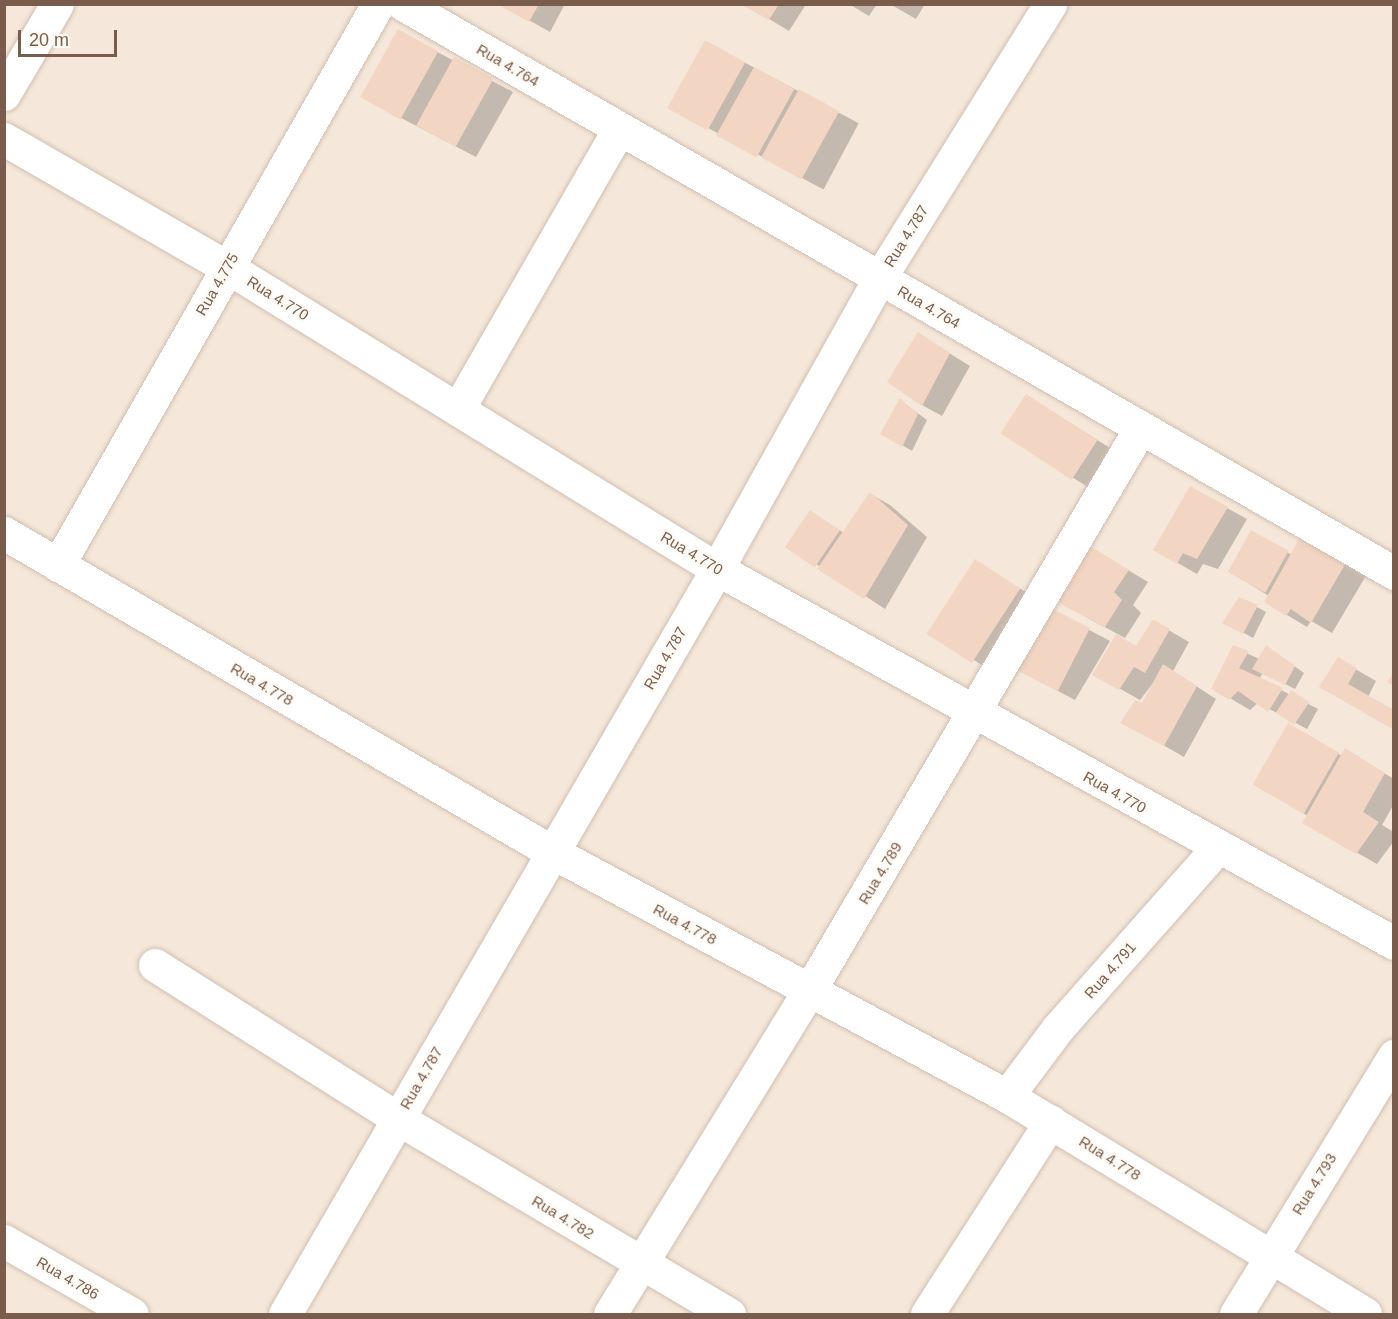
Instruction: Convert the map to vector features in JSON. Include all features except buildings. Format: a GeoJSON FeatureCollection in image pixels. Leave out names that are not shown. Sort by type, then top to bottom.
{"type":"FeatureCollection","features":[{"type":"Feature","properties":{"kind":"street"},"geometry":{"type":"LineString","coordinates":[[4,94],[57,4]]}},
{"type":"Feature","properties":{"kind":"street","name":"Rua 4.775"},"geometry":{"type":"LineString","coordinates":[[58,565],[378,4]]}},
{"type":"Feature","properties":{"kind":"street","name":"Rua 4.764"},"geometry":{"type":"LineString","coordinates":[[403,4],[1394,573]]}},
{"type":"Feature","properties":{"kind":"street","name":"Rua 4.787"},"geometry":{"type":"LineString","coordinates":[[285,1314],[717,569],[879,279],[1040,8]]}},
{"type":"Feature","properties":{"kind":"street"},"geometry":{"type":"LineString","coordinates":[[458,410],[619,129]]}},
{"type":"Feature","properties":{"kind":"street","name":"Rua 4.770"},"geometry":{"type":"LineString","coordinates":[[4,139],[226,267],[717,569],[975,715],[1394,943]]}},
{"type":"Feature","properties":{"kind":"street","name":"Rua 4.789"},"geometry":{"type":"LineString","coordinates":[[610,1314],[809,991],[975,715],[1141,427]]}},
{"type":"Feature","properties":{"kind":"street","name":"Rua 4.778"},"geometry":{"type":"LineString","coordinates":[[4,533],[552,852],[1051,1121],[1268,1257],[1365,1314]]}},
{"type":"Feature","properties":{"kind":"street","name":"Rua 4.791"},"geometry":{"type":"LineString","coordinates":[[1007,1096],[1058,1028],[1217,848]]}},
{"type":"Feature","properties":{"kind":"street","name":"Rua 4.782"},"geometry":{"type":"LineString","coordinates":[[155,965],[397,1118],[729,1314]]}},
{"type":"Feature","properties":{"kind":"street","name":"Rua 4.793"},"geometry":{"type":"LineString","coordinates":[[1236,1314],[1268,1257],[1394,1056]]}},
{"type":"Feature","properties":{"kind":"street"},"geometry":{"type":"LineString","coordinates":[[927,1314],[1051,1121]]}},
{"type":"Feature","properties":{"kind":"street","name":"Rua 4.786"},"geometry":{"type":"LineString","coordinates":[[4,1241],[132,1314]]}},
{"type":"Feature","properties":{"kind":"shaded area"},"geometry":{"type":"Polygon","coordinates":[[[5,5],[1393,5],[1393,1314],[5,1314],[5,5]]]}}]}
